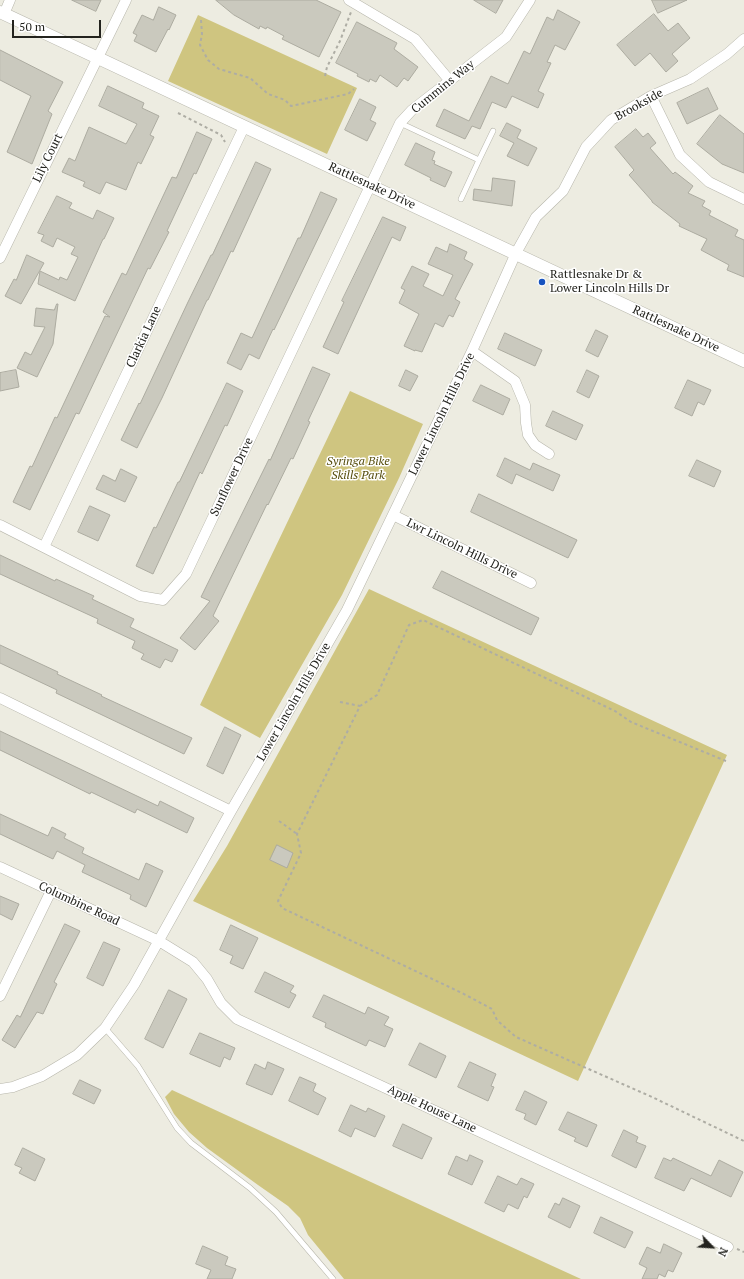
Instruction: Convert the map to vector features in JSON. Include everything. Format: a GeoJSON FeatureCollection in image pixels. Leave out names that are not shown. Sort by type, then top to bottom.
{"type":"FeatureCollection","features":[{"type":"Feature","properties":{"kind":"street"},"geometry":{"type":"LineString","coordinates":[[2,13],[10,0]]}},
{"type":"Feature","properties":{"kind":"street"},"geometry":{"type":"LineString","coordinates":[[97,58],[126,0]]}},
{"type":"Feature","properties":{"kind":"street"},"geometry":{"type":"LineString","coordinates":[[349,0],[415,39],[450,81]]}},
{"type":"Feature","properties":{"kind":"street","name":"Cummins Way"},"geometry":{"type":"LineString","coordinates":[[371,186],[400,123],[412,110],[506,37],[530,0]]}},
{"type":"Feature","properties":{"kind":"street","name":"Rattlesnake Drive"},"geometry":{"type":"LineString","coordinates":[[2,13],[744,361]]}},
{"type":"Feature","properties":{"kind":"street","name":"Brookside"},"geometry":{"type":"LineString","coordinates":[[516,253],[536,218],[563,191],[586,146],[611,120],[651,96],[690,79],[727,54],[744,39]]}},
{"type":"Feature","properties":{"kind":"street","name":"Lily Court"},"geometry":{"type":"LineString","coordinates":[[0,258],[97,58]]}},
{"type":"Feature","properties":{"kind":"street"},"geometry":{"type":"LineString","coordinates":[[651,96],[680,154],[709,182],[744,199]]}},
{"type":"Feature","properties":{"kind":"street","name":"Clarkia Lane"},"geometry":{"type":"LineString","coordinates":[[44,547],[244,127]]}},
{"type":"Feature","properties":{"kind":"street","name":"Sunflower Drive"},"geometry":{"type":"LineString","coordinates":[[0,526],[140,596],[163,600],[186,574],[371,186]]}},
{"type":"Feature","properties":{"kind":"street","name":"Lower Lincoln Hills Drive"},"geometry":{"type":"LineString","coordinates":[[0,1089],[13,1087],[42,1076],[77,1055],[105,1028],[134,985],[231,810],[346,610],[394,515],[472,351],[516,253]]}},
{"type":"Feature","properties":{"kind":"street"},"geometry":{"type":"LineString","coordinates":[[472,351],[515,381],[525,405],[528,435],[535,445],[549,454]]}},
{"type":"Feature","properties":{"kind":"street","name":"Lwr Lincoln Hills Drive"},"geometry":{"type":"LineString","coordinates":[[394,515],[531,583]]}},
{"type":"Feature","properties":{"kind":"street"},"geometry":{"type":"LineString","coordinates":[[0,698],[231,810]]}},
{"type":"Feature","properties":{"kind":"street","name":"Columbine Road"},"geometry":{"type":"LineString","coordinates":[[0,867],[159,941]]}},
{"type":"Feature","properties":{"kind":"street"},"geometry":{"type":"LineString","coordinates":[[0,996],[51,891]]}},
{"type":"Feature","properties":{"kind":"street","name":"Apple House Lane"},"geometry":{"type":"LineString","coordinates":[[159,941],[193,962],[207,979],[221,1003],[237,1019],[728,1247]]}},
{"type":"Feature","properties":{"kind":"lane"},"geometry":{"type":"LineString","coordinates":[[400,123],[479,160]]}},
{"type":"Feature","properties":{"kind":"lane"},"geometry":{"type":"LineString","coordinates":[[461,199],[493,130]]}},
{"type":"Feature","properties":{"kind":"lane"},"geometry":{"type":"LineString","coordinates":[[105,1028],[138,1066],[177,1128],[191,1143],[250,1188],[276,1212],[333,1279]]}},
{"type":"Feature","properties":{"kind":"path"},"geometry":{"type":"LineString","coordinates":[[325,76],[327,67],[340,40],[351,11]]}},
{"type":"Feature","properties":{"kind":"path"},"geometry":{"type":"LineString","coordinates":[[201,20],[202,34],[200,45],[208,60],[219,69],[250,78],[268,94],[284,100],[291,106],[348,94],[354,89]]}},
{"type":"Feature","properties":{"kind":"path"},"geometry":{"type":"LineString","coordinates":[[178,113],[221,135],[232,153]]}},
{"type":"Feature","properties":{"kind":"path"},"geometry":{"type":"LineString","coordinates":[[296,834],[360,706],[378,695],[409,625],[423,620],[615,711],[631,722],[726,761]]}},
{"type":"Feature","properties":{"kind":"path"},"geometry":{"type":"LineString","coordinates":[[340,702],[360,706]]}},
{"type":"Feature","properties":{"kind":"path"},"geometry":{"type":"LineString","coordinates":[[279,821],[296,834],[301,853],[278,901],[282,908],[462,992],[492,1009],[497,1020],[516,1037],[652,1097],[744,1141]]}},
{"type":"Feature","properties":{"kind":"green space"},"geometry":{"type":"Polygon","coordinates":[[[198,15],[357,88],[327,154],[168,81],[198,15]]]}},
{"type":"Feature","properties":{"kind":"green space","name":"Syringa Bike Skills Park"},"geometry":{"type":"Polygon","coordinates":[[[350,391],[423,424],[399,478],[342,595],[260,738],[200,705],[350,391]]]}},
{"type":"Feature","properties":{"kind":"green space"},"geometry":{"type":"Polygon","coordinates":[[[369,589],[727,755],[578,1081],[193,901],[227,846],[369,589]]]}},
{"type":"Feature","properties":{"kind":"green space"},"geometry":{"type":"Polygon","coordinates":[[[172,1090],[581,1279],[344,1279],[308,1235],[300,1218],[288,1206],[207,1148],[189,1132],[174,1114],[165,1097],[172,1090]]]}},
{"type":"Feature","properties":{"kind":"building"},"geometry":{"type":"Polygon","coordinates":[[[72,0],[101,0],[96,11],[72,0]]]}},
{"type":"Feature","properties":{"kind":"building"},"geometry":{"type":"Polygon","coordinates":[[[216,0],[316,0],[341,12],[319,57],[282,39],[284,36],[267,27],[266,29],[260,26],[259,29],[234,15],[216,0]]]}},
{"type":"Feature","properties":{"kind":"building"},"geometry":{"type":"Polygon","coordinates":[[[474,0],[503,0],[496,13],[474,0]]]}},
{"type":"Feature","properties":{"kind":"building"},"geometry":{"type":"Polygon","coordinates":[[[652,0],[687,0],[658,13],[652,0]]]}},
{"type":"Feature","properties":{"kind":"building"},"geometry":{"type":"Polygon","coordinates":[[[159,7],[176,15],[156,52],[134,41],[137,35],[133,33],[142,15],[153,20],[159,7]]]}},
{"type":"Feature","properties":{"kind":"building"},"geometry":{"type":"Polygon","coordinates":[[[558,10],[580,22],[565,50],[555,45],[547,62],[551,63],[538,91],[544,94],[538,108],[512,96],[506,108],[492,102],[480,129],[472,126],[465,139],[436,126],[444,109],[469,121],[491,76],[508,84],[524,51],[530,54],[547,17],[553,20],[558,10]]]}},
{"type":"Feature","properties":{"kind":"building"},"geometry":{"type":"Polygon","coordinates":[[[654,14],[668,31],[678,23],[690,38],[672,54],[678,61],[666,72],[650,53],[635,66],[617,45],[654,14]]]}},
{"type":"Feature","properties":{"kind":"building"},"geometry":{"type":"Polygon","coordinates":[[[357,22],[397,43],[394,49],[418,67],[408,81],[404,78],[397,87],[380,75],[376,82],[370,79],[369,82],[357,76],[358,74],[336,63],[357,22]]]}},
{"type":"Feature","properties":{"kind":"building"},"geometry":{"type":"Polygon","coordinates":[[[0,50],[63,82],[48,111],[52,114],[32,164],[7,152],[31,96],[0,80],[0,50]]]}},
{"type":"Feature","properties":{"kind":"building"},"geometry":{"type":"Polygon","coordinates":[[[108,86],[144,103],[142,108],[159,116],[150,135],[154,137],[141,164],[138,162],[126,190],[106,182],[100,194],[83,186],[85,182],[62,172],[69,158],[75,161],[89,127],[126,144],[137,124],[99,106],[108,86]]]}},
{"type":"Feature","properties":{"kind":"building"},"geometry":{"type":"Polygon","coordinates":[[[708,88],[718,109],[687,124],[677,103],[708,88]]]}},
{"type":"Feature","properties":{"kind":"building"},"geometry":{"type":"Polygon","coordinates":[[[360,99],[376,107],[370,120],[376,123],[367,141],[345,130],[360,99]]]}},
{"type":"Feature","properties":{"kind":"building"},"geometry":{"type":"Polygon","coordinates":[[[720,115],[744,134],[744,173],[722,164],[697,144],[720,115]]]}},
{"type":"Feature","properties":{"kind":"building"},"geometry":{"type":"Polygon","coordinates":[[[507,123],[521,130],[517,138],[537,148],[528,166],[507,156],[514,143],[500,136],[507,123]]]}},
{"type":"Feature","properties":{"kind":"building"},"geometry":{"type":"Polygon","coordinates":[[[636,129],[643,137],[648,133],[656,143],[650,148],[673,174],[675,172],[693,186],[688,193],[705,201],[702,206],[711,211],[709,215],[738,230],[735,236],[744,240],[744,277],[727,270],[729,265],[701,250],[707,239],[679,226],[680,224],[652,202],[629,175],[634,170],[615,147],[636,129]]]}},
{"type":"Feature","properties":{"kind":"building"},"geometry":{"type":"Polygon","coordinates":[[[197,132],[212,139],[196,174],[194,173],[167,231],[169,232],[150,269],[148,268],[79,414],[76,413],[30,510],[13,502],[30,466],[32,467],[55,417],[57,418],[105,316],[110,317],[103,312],[122,273],[126,275],[172,177],[176,178],[197,132]]]}},
{"type":"Feature","properties":{"kind":"building"},"geometry":{"type":"Polygon","coordinates":[[[416,143],[435,152],[432,160],[435,161],[434,164],[452,172],[445,187],[405,165],[416,143]]]}},
{"type":"Feature","properties":{"kind":"building"},"geometry":{"type":"Polygon","coordinates":[[[256,162],[271,169],[233,252],[231,251],[137,448],[121,440],[139,403],[140,404],[256,162]]]}},
{"type":"Feature","properties":{"kind":"building"},"geometry":{"type":"Polygon","coordinates":[[[493,178],[515,181],[512,206],[473,200],[474,189],[491,191],[493,178]]]}},
{"type":"Feature","properties":{"kind":"building"},"geometry":{"type":"Polygon","coordinates":[[[321,192],[337,199],[259,359],[249,354],[241,370],[227,363],[241,333],[252,338],[321,192]]]}},
{"type":"Feature","properties":{"kind":"building"},"geometry":{"type":"Polygon","coordinates":[[[57,196],[72,203],[69,208],[93,219],[97,210],[114,218],[75,301],[38,284],[40,271],[59,280],[60,277],[67,280],[78,257],[71,254],[75,247],[57,238],[53,247],[41,241],[44,235],[38,233],[57,196]]]}},
{"type":"Feature","properties":{"kind":"building"},"geometry":{"type":"Polygon","coordinates":[[[383,217],[406,227],[400,241],[392,237],[338,354],[323,347],[344,302],[342,301],[383,217]]]}},
{"type":"Feature","properties":{"kind":"building"},"geometry":{"type":"Polygon","coordinates":[[[450,244],[467,252],[464,259],[473,264],[455,299],[460,302],[453,317],[449,315],[443,327],[435,323],[422,352],[415,351],[404,346],[419,314],[399,303],[405,290],[401,288],[412,266],[429,274],[423,286],[443,296],[453,275],[428,264],[436,247],[447,252],[450,244]]]}},
{"type":"Feature","properties":{"kind":"building"},"geometry":{"type":"Polygon","coordinates":[[[27,255],[44,263],[21,304],[5,296],[14,279],[16,280],[27,255]]]}},
{"type":"Feature","properties":{"kind":"building"},"geometry":{"type":"Polygon","coordinates":[[[57,304],[53,344],[37,377],[17,368],[25,352],[31,355],[45,327],[34,326],[36,308],[54,310],[57,304]]]}},
{"type":"Feature","properties":{"kind":"building"},"geometry":{"type":"Polygon","coordinates":[[[596,330],[608,336],[598,357],[586,351],[596,330]]]}},
{"type":"Feature","properties":{"kind":"building"},"geometry":{"type":"Polygon","coordinates":[[[505,333],[542,350],[535,366],[498,349],[505,333]]]}},
{"type":"Feature","properties":{"kind":"building"},"geometry":{"type":"Polygon","coordinates":[[[313,367],[330,374],[308,421],[310,422],[293,459],[291,458],[268,505],[267,504],[213,616],[219,621],[195,650],[180,638],[210,601],[201,597],[269,459],[270,460],[313,367]]]}},
{"type":"Feature","properties":{"kind":"building"},"geometry":{"type":"Polygon","coordinates":[[[16,370],[19,387],[0,391],[0,373],[16,370]]]}},
{"type":"Feature","properties":{"kind":"building"},"geometry":{"type":"Polygon","coordinates":[[[406,370],[418,376],[410,391],[399,386],[406,370]]]}},
{"type":"Feature","properties":{"kind":"building"},"geometry":{"type":"Polygon","coordinates":[[[587,370],[599,376],[589,398],[577,392],[587,370]]]}},
{"type":"Feature","properties":{"kind":"building"},"geometry":{"type":"Polygon","coordinates":[[[688,380],[711,390],[704,405],[698,402],[692,416],[675,408],[688,380]]]}},
{"type":"Feature","properties":{"kind":"building"},"geometry":{"type":"Polygon","coordinates":[[[227,383],[243,391],[202,474],[200,472],[153,574],[136,566],[154,527],[156,528],[227,383]]]}},
{"type":"Feature","properties":{"kind":"building"},"geometry":{"type":"Polygon","coordinates":[[[481,385],[510,399],[503,415],[473,401],[481,385]]]}},
{"type":"Feature","properties":{"kind":"building"},"geometry":{"type":"Polygon","coordinates":[[[553,411],[583,425],[576,440],[546,426],[553,411]]]}},
{"type":"Feature","properties":{"kind":"building"},"geometry":{"type":"Polygon","coordinates":[[[505,458],[530,470],[533,463],[560,475],[553,491],[516,474],[512,484],[497,476],[505,458]]]}},
{"type":"Feature","properties":{"kind":"building"},"geometry":{"type":"Polygon","coordinates":[[[697,460],[721,471],[714,487],[689,476],[697,460]]]}},
{"type":"Feature","properties":{"kind":"building"},"geometry":{"type":"Polygon","coordinates":[[[121,469],[137,477],[125,502],[96,489],[103,475],[115,481],[121,469]]]}},
{"type":"Feature","properties":{"kind":"building"},"geometry":{"type":"Polygon","coordinates":[[[479,494],[577,540],[568,558],[471,512],[479,494]]]}},
{"type":"Feature","properties":{"kind":"building"},"geometry":{"type":"Polygon","coordinates":[[[90,506],[110,515],[98,541],[78,532],[90,506]]]}},
{"type":"Feature","properties":{"kind":"building"},"geometry":{"type":"Polygon","coordinates":[[[0,555],[55,581],[56,579],[94,596],[92,599],[134,619],[130,627],[178,650],[172,662],[165,659],[160,668],[141,659],[144,654],[132,648],[135,641],[97,623],[98,619],[0,574],[0,555]]]}},
{"type":"Feature","properties":{"kind":"building"},"geometry":{"type":"Polygon","coordinates":[[[442,571],[539,618],[531,635],[433,588],[442,571]]]}},
{"type":"Feature","properties":{"kind":"building"},"geometry":{"type":"Polygon","coordinates":[[[0,645],[58,672],[57,674],[102,695],[101,696],[192,738],[184,754],[56,693],[57,690],[0,663],[0,645]]]}},
{"type":"Feature","properties":{"kind":"building"},"geometry":{"type":"Polygon","coordinates":[[[225,727],[241,735],[223,774],[207,766],[225,727]]]}},
{"type":"Feature","properties":{"kind":"building"},"geometry":{"type":"Polygon","coordinates":[[[0,731],[158,806],[160,801],[194,818],[187,833],[137,809],[135,813],[91,792],[90,794],[0,750],[0,731]]]}},
{"type":"Feature","properties":{"kind":"building"},"geometry":{"type":"Polygon","coordinates":[[[0,814],[48,836],[52,827],[66,834],[64,838],[84,848],[82,853],[139,880],[146,863],[163,871],[146,907],[130,899],[131,895],[82,872],[85,865],[57,851],[53,859],[0,834],[0,814]]]}},
{"type":"Feature","properties":{"kind":"building"},"geometry":{"type":"Polygon","coordinates":[[[277,845],[293,853],[287,868],[270,860],[277,845]]]}},
{"type":"Feature","properties":{"kind":"building"},"geometry":{"type":"Polygon","coordinates":[[[0,896],[19,904],[12,920],[0,914],[0,896]]]}},
{"type":"Feature","properties":{"kind":"building"},"geometry":{"type":"Polygon","coordinates":[[[65,924],[80,931],[54,982],[57,984],[43,1014],[37,1012],[15,1048],[2,1040],[17,1015],[20,1017],[65,924]]]}},
{"type":"Feature","properties":{"kind":"building"},"geometry":{"type":"Polygon","coordinates":[[[231,925],[258,938],[243,969],[230,963],[233,956],[220,950],[231,925]]]}},
{"type":"Feature","properties":{"kind":"building"},"geometry":{"type":"Polygon","coordinates":[[[104,942],[120,949],[103,986],[87,978],[104,942]]]}},
{"type":"Feature","properties":{"kind":"building"},"geometry":{"type":"Polygon","coordinates":[[[265,972],[294,986],[290,992],[296,995],[289,1008],[255,992],[265,972]]]}},
{"type":"Feature","properties":{"kind":"building"},"geometry":{"type":"Polygon","coordinates":[[[169,990],[187,999],[163,1048],[145,1039],[169,990]]]}},
{"type":"Feature","properties":{"kind":"building"},"geometry":{"type":"Polygon","coordinates":[[[324,995],[365,1014],[368,1007],[389,1017],[384,1025],[393,1029],[385,1047],[369,1040],[366,1046],[325,1027],[326,1023],[313,1017],[324,995]]]}},
{"type":"Feature","properties":{"kind":"building"},"geometry":{"type":"Polygon","coordinates":[[[200,1033],[235,1048],[230,1060],[224,1057],[220,1067],[190,1054],[200,1033]]]}},
{"type":"Feature","properties":{"kind":"building"},"geometry":{"type":"Polygon","coordinates":[[[420,1043],[446,1056],[436,1078],[409,1065],[420,1043]]]}},
{"type":"Feature","properties":{"kind":"building"},"geometry":{"type":"Polygon","coordinates":[[[268,1062],[284,1069],[272,1095],[246,1084],[255,1064],[265,1069],[268,1062]]]}},
{"type":"Feature","properties":{"kind":"building"},"geometry":{"type":"Polygon","coordinates":[[[470,1062],[496,1074],[491,1086],[494,1087],[488,1101],[458,1087],[470,1062]]]}},
{"type":"Feature","properties":{"kind":"building"},"geometry":{"type":"Polygon","coordinates":[[[300,1077],[316,1084],[313,1091],[326,1098],[318,1115],[289,1101],[300,1077]]]}},
{"type":"Feature","properties":{"kind":"building"},"geometry":{"type":"Polygon","coordinates":[[[80,1080],[101,1090],[94,1104],[73,1094],[80,1080]]]}},
{"type":"Feature","properties":{"kind":"building"},"geometry":{"type":"Polygon","coordinates":[[[525,1091],[547,1102],[536,1125],[524,1119],[526,1114],[516,1110],[525,1091]]]}},
{"type":"Feature","properties":{"kind":"building"},"geometry":{"type":"Polygon","coordinates":[[[351,1105],[366,1112],[368,1108],[385,1116],[375,1137],[355,1128],[351,1137],[339,1131],[351,1105]]]}},
{"type":"Feature","properties":{"kind":"building"},"geometry":{"type":"Polygon","coordinates":[[[568,1112],[597,1125],[587,1147],[574,1141],[576,1138],[559,1130],[568,1112]]]}},
{"type":"Feature","properties":{"kind":"building"},"geometry":{"type":"Polygon","coordinates":[[[403,1124],[432,1138],[422,1159],[393,1146],[403,1124]]]}},
{"type":"Feature","properties":{"kind":"building"},"geometry":{"type":"Polygon","coordinates":[[[624,1130],[638,1137],[636,1142],[646,1146],[636,1168],[612,1156],[624,1130]]]}},
{"type":"Feature","properties":{"kind":"building"},"geometry":{"type":"Polygon","coordinates":[[[23,1148],[45,1159],[35,1181],[19,1173],[22,1168],[15,1165],[23,1148]]]}},
{"type":"Feature","properties":{"kind":"building"},"geometry":{"type":"Polygon","coordinates":[[[470,1155],[483,1161],[472,1185],[448,1174],[456,1156],[467,1161],[470,1155]]]}},
{"type":"Feature","properties":{"kind":"building"},"geometry":{"type":"Polygon","coordinates":[[[664,1158],[671,1161],[673,1158],[711,1176],[719,1160],[743,1172],[731,1197],[691,1178],[684,1191],[655,1178],[664,1158]]]}},
{"type":"Feature","properties":{"kind":"building"},"geometry":{"type":"Polygon","coordinates":[[[498,1176],[517,1185],[521,1178],[534,1184],[527,1198],[524,1196],[518,1209],[508,1204],[504,1212],[485,1203],[498,1176]]]}},
{"type":"Feature","properties":{"kind":"building"},"geometry":{"type":"Polygon","coordinates":[[[563,1198],[580,1206],[570,1228],[548,1217],[555,1203],[559,1205],[563,1198]]]}},
{"type":"Feature","properties":{"kind":"building"},"geometry":{"type":"Polygon","coordinates":[[[601,1217],[633,1232],[625,1248],[594,1233],[601,1217]]]}},
{"type":"Feature","properties":{"kind":"building"},"geometry":{"type":"Polygon","coordinates":[[[664,1244],[682,1253],[673,1272],[668,1270],[665,1277],[659,1274],[657,1279],[642,1279],[647,1268],[639,1264],[647,1247],[660,1253],[664,1244]]]}},
{"type":"Feature","properties":{"kind":"building"},"geometry":{"type":"Polygon","coordinates":[[[203,1246],[228,1257],[225,1265],[236,1269],[232,1279],[207,1279],[211,1270],[196,1264],[203,1246]]]}},
{"type":"Feature","properties":{"kind":"place","name":"Rattlesnake Dr & Lower Lincoln Hills Dr"},"geometry":{"type":"Point","coordinates":[542,282]}}]}
